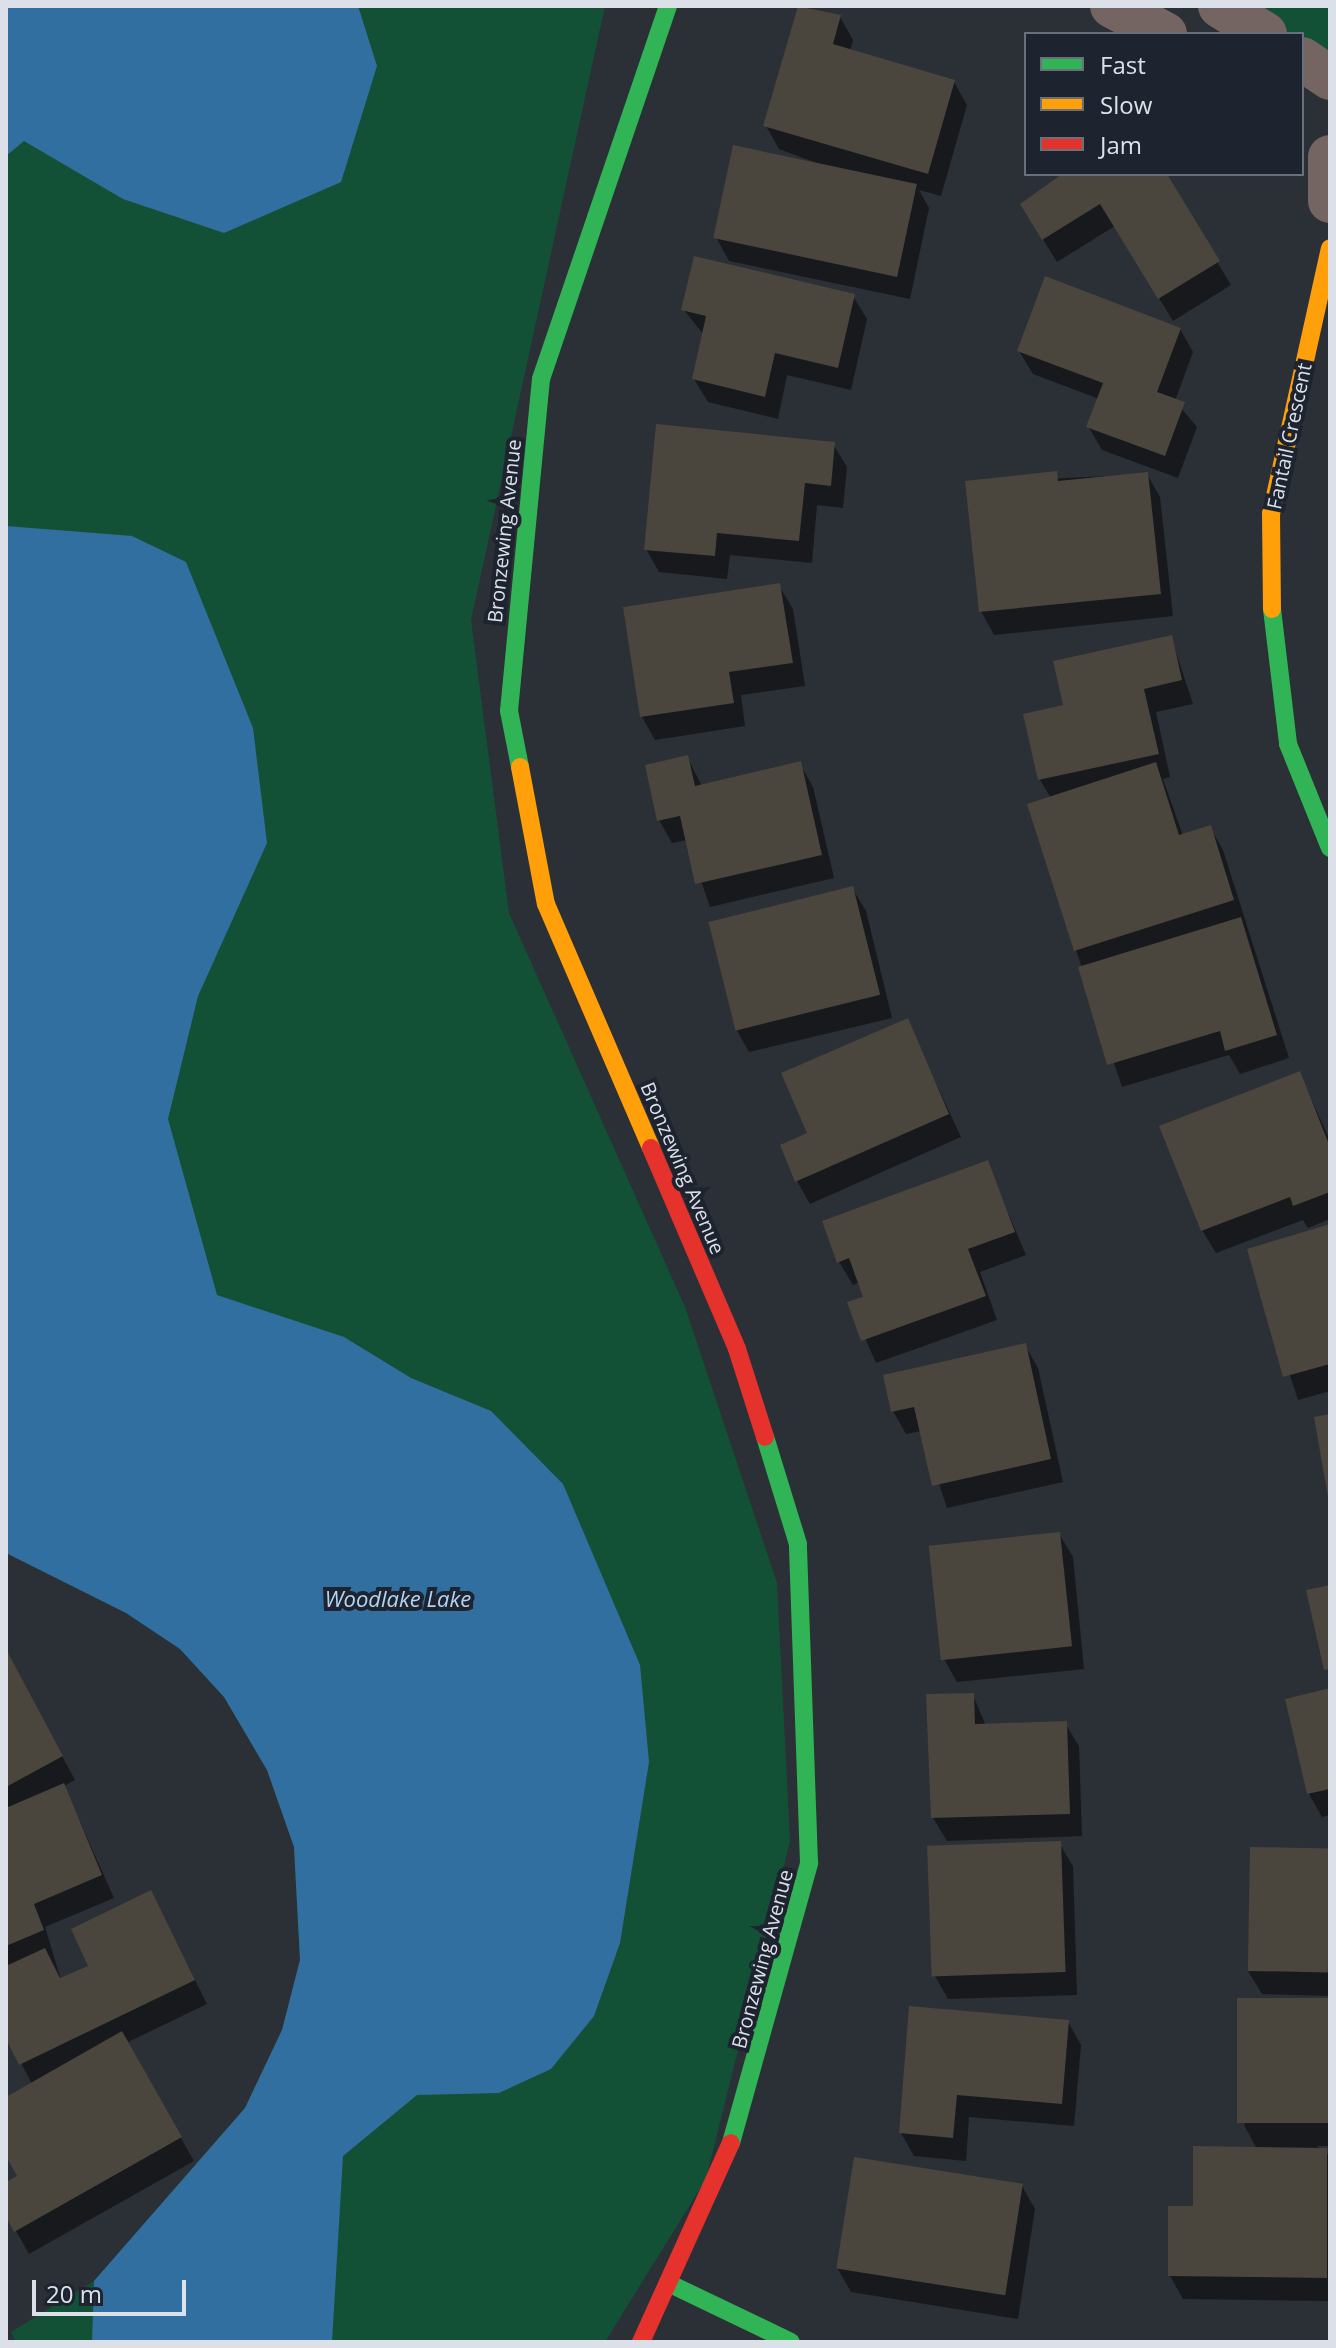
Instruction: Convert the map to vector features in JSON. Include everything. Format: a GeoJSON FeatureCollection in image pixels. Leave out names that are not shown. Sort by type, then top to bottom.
{"type":"FeatureCollection","features":[{"type":"Feature","properties":{"kind":"street","name":"Bronzewing Avenue"},"geometry":{"type":"LineString","coordinates":[[641,2342],[743,2116],[809,1863],[798,1544],[737,1349],[546,904],[509,711],[541,379],[668,6]]}},
{"type":"Feature","properties":{"kind":"street"},"geometry":{"type":"LineString","coordinates":[[1112,6],[1161,32]]}},
{"type":"Feature","properties":{"kind":"street"},"geometry":{"type":"LineString","coordinates":[[1220,6],[1262,32]]}},
{"type":"Feature","properties":{"kind":"street"},"geometry":{"type":"LineString","coordinates":[[1304,60],[1330,78]]}},
{"type":"Feature","properties":{"kind":"street"},"geometry":{"type":"LineString","coordinates":[[1304,138],[1330,157],[1330,201]]}},
{"type":"Feature","properties":{"kind":"street","name":"Fantail Crescent"},"geometry":{"type":"LineString","coordinates":[[1330,248],[1319,338],[1271,514],[1272,630],[1288,744],[1330,848]]}},
{"type":"Feature","properties":{"kind":"street"},"geometry":{"type":"LineString","coordinates":[[668,2283],[791,2342]]}},
{"type":"Feature","properties":{"kind":"green space"},"geometry":{"type":"Polygon","coordinates":[[[6,6],[605,6],[471,620],[509,913],[685,1307],[777,1583],[790,1841],[706,2179],[605,2342],[16,2342],[11,2332],[94,2281],[245,2108],[282,2030],[300,1960],[294,1847],[267,1770],[224,1697],[180,1649],[126,1613],[6,1553],[6,6]]]}},
{"type":"Feature","properties":{"kind":"green space"},"geometry":{"type":"Polygon","coordinates":[[[1232,6],[1330,6],[1330,70],[1304,52],[1304,32],[1272,32],[1232,6]]]}},
{"type":"Feature","properties":{"kind":"water"},"geometry":{"type":"Polygon","coordinates":[[[6,6],[358,6],[377,66],[341,182],[224,233],[123,199],[24,141],[6,156],[6,6]]]}},
{"type":"Feature","properties":{"kind":"water","name":"Woodlake Lake"},"geometry":{"type":"Polygon","coordinates":[[[6,526],[132,536],[186,562],[253,728],[267,843],[198,996],[168,1119],[217,1295],[344,1337],[411,1378],[491,1411],[563,1484],[640,1665],[649,1762],[620,1943],[594,2016],[551,2069],[499,2093],[417,2095],[343,2156],[332,2342],[92,2342],[94,2281],[245,2108],[282,2030],[300,1960],[294,1847],[267,1770],[224,1697],[180,1649],[126,1613],[6,1553],[6,526]]]}},
{"type":"Feature","properties":{"kind":"building"},"geometry":{"type":"Polygon","coordinates":[[[798,6],[841,15],[833,44],[955,80],[928,174],[763,126],[798,6]]]}},
{"type":"Feature","properties":{"kind":"building"},"geometry":{"type":"Polygon","coordinates":[[[733,145],[917,184],[897,277],[713,238],[733,145]]]}},
{"type":"Feature","properties":{"kind":"building"},"geometry":{"type":"Polygon","coordinates":[[[1059,176],[1168,176],[1220,261],[1158,299],[1100,204],[1042,240],[1020,204],[1059,176]]]}},
{"type":"Feature","properties":{"kind":"building"},"geometry":{"type":"Polygon","coordinates":[[[694,256],[855,294],[838,368],[775,353],[765,397],[692,379],[706,316],[681,310],[694,256]]]}},
{"type":"Feature","properties":{"kind":"building"},"geometry":{"type":"Polygon","coordinates":[[[1045,276],[1181,328],[1157,392],[1185,402],[1165,456],[1086,427],[1103,383],[1017,351],[1045,276]]]}},
{"type":"Feature","properties":{"kind":"building"},"geometry":{"type":"Polygon","coordinates":[[[656,424],[835,442],[831,486],[805,483],[799,541],[717,533],[715,556],[644,550],[656,424]]]}},
{"type":"Feature","properties":{"kind":"building"},"geometry":{"type":"Polygon","coordinates":[[[1057,471],[1058,481],[1148,472],[1161,594],[979,612],[965,481],[1057,471]]]}},
{"type":"Feature","properties":{"kind":"building"},"geometry":{"type":"Polygon","coordinates":[[[780,583],[793,663],[729,672],[734,703],[640,717],[623,607],[780,583]]]}},
{"type":"Feature","properties":{"kind":"building"},"geometry":{"type":"Polygon","coordinates":[[[1172,635],[1182,680],[1144,689],[1159,754],[1038,780],[1023,714],[1063,705],[1053,661],[1172,635]]]}},
{"type":"Feature","properties":{"kind":"building"},"geometry":{"type":"Polygon","coordinates":[[[688,755],[695,786],[801,761],[822,855],[695,884],[680,816],[657,821],[645,765],[688,755]]]}},
{"type":"Feature","properties":{"kind":"building"},"geometry":{"type":"Polygon","coordinates":[[[1156,762],[1179,835],[1211,825],[1234,900],[1074,951],[1027,804],[1156,762]]]}},
{"type":"Feature","properties":{"kind":"building"},"geometry":{"type":"Polygon","coordinates":[[[853,886],[880,995],[736,1031],[708,922],[853,886]]]}},
{"type":"Feature","properties":{"kind":"building"},"geometry":{"type":"Polygon","coordinates":[[[1241,917],[1277,1035],[1225,1051],[1220,1031],[1107,1065],[1078,967],[1241,917]]]}},
{"type":"Feature","properties":{"kind":"building"},"geometry":{"type":"Polygon","coordinates":[[[908,1018],[949,1114],[795,1182],[780,1145],[807,1133],[781,1073],[908,1018]]]}},
{"type":"Feature","properties":{"kind":"building"},"geometry":{"type":"Polygon","coordinates":[[[1300,1071],[1330,1147],[1330,1192],[1293,1206],[1290,1197],[1201,1231],[1159,1126],[1300,1071]]]}},
{"type":"Feature","properties":{"kind":"building"},"geometry":{"type":"Polygon","coordinates":[[[988,1160],[1015,1232],[968,1249],[986,1296],[861,1341],[847,1302],[863,1297],[849,1258],[837,1263],[822,1221],[988,1160]]]}},
{"type":"Feature","properties":{"kind":"building"},"geometry":{"type":"Polygon","coordinates":[[[1330,1224],[1330,1364],[1283,1377],[1247,1249],[1330,1224]]]}},
{"type":"Feature","properties":{"kind":"building"},"geometry":{"type":"Polygon","coordinates":[[[1026,1343],[1051,1459],[932,1486],[914,1407],[891,1412],[883,1375],[1026,1343]]]}},
{"type":"Feature","properties":{"kind":"building"},"geometry":{"type":"Polygon","coordinates":[[[1330,1414],[1330,1497],[1328,1497],[1314,1417],[1330,1414]]]}},
{"type":"Feature","properties":{"kind":"building"},"geometry":{"type":"Polygon","coordinates":[[[1060,1532],[1072,1646],[941,1660],[929,1546],[1060,1532]]]}},
{"type":"Feature","properties":{"kind":"building"},"geometry":{"type":"Polygon","coordinates":[[[1330,1585],[1330,1669],[1324,1670],[1306,1590],[1330,1585]]]}},
{"type":"Feature","properties":{"kind":"building"},"geometry":{"type":"Polygon","coordinates":[[[6,1649],[63,1756],[6,1787],[6,1649]]]}},
{"type":"Feature","properties":{"kind":"building"},"geometry":{"type":"Polygon","coordinates":[[[1330,1688],[1330,1789],[1307,1794],[1285,1699],[1330,1688]]]}},
{"type":"Feature","properties":{"kind":"building"},"geometry":{"type":"Polygon","coordinates":[[[974,1693],[975,1724],[1067,1721],[1070,1814],[931,1818],[926,1694],[974,1693]]]}},
{"type":"Feature","properties":{"kind":"building"},"geometry":{"type":"Polygon","coordinates":[[[64,1783],[102,1875],[34,1904],[44,1930],[6,1946],[6,1808],[64,1783]]]}},
{"type":"Feature","properties":{"kind":"building"},"geometry":{"type":"Polygon","coordinates":[[[1061,1841],[1066,1972],[932,1977],[927,1846],[1061,1841]]]}},
{"type":"Feature","properties":{"kind":"building"},"geometry":{"type":"Polygon","coordinates":[[[1250,1847],[1330,1848],[1328,1972],[1248,1971],[1250,1847]]]}},
{"type":"Feature","properties":{"kind":"building"},"geometry":{"type":"Polygon","coordinates":[[[151,1890],[195,1980],[19,2065],[6,2039],[6,1966],[45,1948],[60,1978],[88,1966],[71,1929],[151,1890]]]}},
{"type":"Feature","properties":{"kind":"building"},"geometry":{"type":"Polygon","coordinates":[[[1237,1998],[1330,1998],[1330,2123],[1237,2123],[1237,1998]]]}},
{"type":"Feature","properties":{"kind":"building"},"geometry":{"type":"Polygon","coordinates":[[[909,2006],[1069,2020],[1062,2104],[957,2095],[953,2138],[899,2133],[909,2006]]]}},
{"type":"Feature","properties":{"kind":"building"},"geometry":{"type":"Polygon","coordinates":[[[122,2031],[182,2137],[14,2232],[6,2217],[6,2182],[17,2176],[6,2156],[6,2097],[122,2031]]]}},
{"type":"Feature","properties":{"kind":"building"},"geometry":{"type":"Polygon","coordinates":[[[1193,2146],[1327,2148],[1327,2278],[1168,2276],[1168,2206],[1193,2206],[1193,2146]]]}},
{"type":"Feature","properties":{"kind":"building"},"geometry":{"type":"Polygon","coordinates":[[[854,2157],[1023,2184],[1005,2295],[836,2269],[854,2157]]]}},
{"type":"Feature","properties":{"kind":"traffic: fast"},"geometry":{"type":"LineString","coordinates":[[520,767],[509,711],[541,379],[668,6]]}},
{"type":"Feature","properties":{"kind":"traffic: fast"},"geometry":{"type":"LineString","coordinates":[[1272,609],[1288,744],[1330,848]]}},
{"type":"Feature","properties":{"kind":"traffic: fast"},"geometry":{"type":"LineString","coordinates":[[731,2143],[809,1863],[798,1544],[765,1437]]}},
{"type":"Feature","properties":{"kind":"traffic: fast"},"geometry":{"type":"LineString","coordinates":[[668,2283],[791,2342]]}},
{"type":"Feature","properties":{"kind":"traffic: slow"},"geometry":{"type":"LineString","coordinates":[[1272,609],[1271,514],[1330,248]]}},
{"type":"Feature","properties":{"kind":"traffic: slow"},"geometry":{"type":"LineString","coordinates":[[520,767],[546,904],[651,1148]]}},
{"type":"Feature","properties":{"kind":"traffic: jam"},"geometry":{"type":"LineString","coordinates":[[651,1148],[737,1349],[765,1437]]}},
{"type":"Feature","properties":{"kind":"traffic: jam"},"geometry":{"type":"LineString","coordinates":[[641,2342],[731,2143]]}}]}
